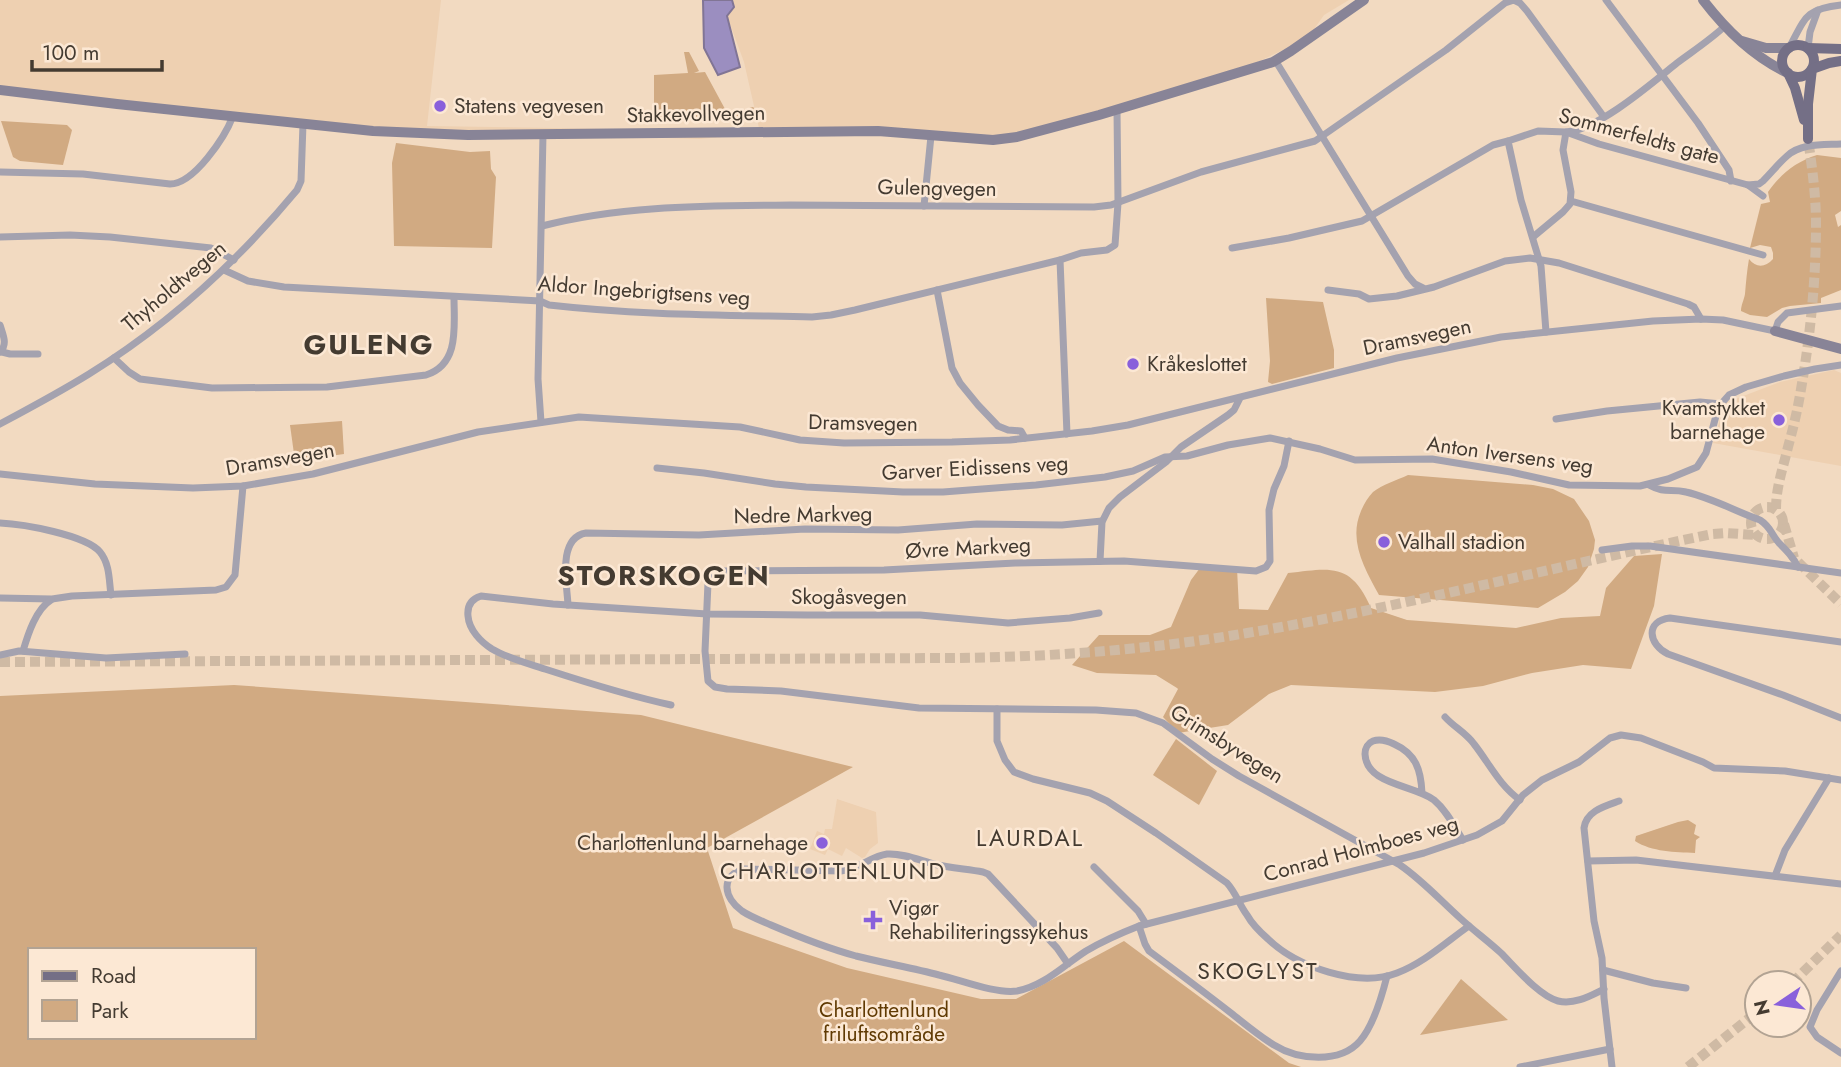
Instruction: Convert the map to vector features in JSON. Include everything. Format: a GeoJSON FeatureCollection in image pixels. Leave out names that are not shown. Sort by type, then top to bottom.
{"type":"FeatureCollection","features":[{"type":"Feature","properties":{"kind":"main road"},"geometry":{"type":"LineString","coordinates":[[1808,48],[1814,60],[1808,136],[1799,102],[1784,68],[1784,55],[1789,48],[1798,45],[1841,49]]}},
{"type":"Feature","properties":{"kind":"main road"},"geometry":{"type":"LineString","coordinates":[[1788,73],[1802,76],[1812,69],[1841,61]]}},
{"type":"Feature","properties":{"kind":"street","name":"Stakkevollvegen"},"geometry":{"type":"LineString","coordinates":[[0,90],[408,133],[854,131],[993,140],[1017,137],[1117,110],[1247,71],[1275,60],[1364,0]]}},
{"type":"Feature","properties":{"kind":"street","name":"Gulengvegen"},"geometry":{"type":"LineString","coordinates":[[542,226],[619,212],[682,206],[1106,206],[1201,172],[1305,145],[1410,76],[1505,3],[1514,0],[1527,11],[1604,117]]}},
{"type":"Feature","properties":{"kind":"street"},"geometry":{"type":"LineString","coordinates":[[1606,0],[1698,123],[1729,170],[1731,181]]}},
{"type":"Feature","properties":{"kind":"street"},"geometry":{"type":"LineString","coordinates":[[1703,0],[1752,53],[1788,73]]}},
{"type":"Feature","properties":{"kind":"street"},"geometry":{"type":"LineString","coordinates":[[1741,40],[1766,48],[1789,48],[1804,19],[1818,10],[1841,5]]}},
{"type":"Feature","properties":{"kind":"street"},"geometry":{"type":"LineString","coordinates":[[1808,48],[1810,32],[1818,10]]}},
{"type":"Feature","properties":{"kind":"street"},"geometry":{"type":"LineString","coordinates":[[1533,237],[1563,212],[1571,201],[1563,150],[1566,132],[1578,130],[1604,117],[1725,26]]}},
{"type":"Feature","properties":{"kind":"street"},"geometry":{"type":"LineString","coordinates":[[1275,60],[1408,276],[1415,284],[1424,288]]}},
{"type":"Feature","properties":{"kind":"street"},"geometry":{"type":"LineString","coordinates":[[1117,110],[1118,203]]}},
{"type":"Feature","properties":{"kind":"street"},"geometry":{"type":"LineString","coordinates":[[0,172],[83,174],[179,184],[191,176],[222,139],[233,116]]}},
{"type":"Feature","properties":{"kind":"street","name":"Thyholdtvegen"},"geometry":{"type":"LineString","coordinates":[[0,424],[70,386],[114,358],[178,310],[234,260],[297,190],[301,181],[303,124]]}},
{"type":"Feature","properties":{"kind":"street","name":"Sommerfeldts gate"},"geometry":{"type":"LineString","coordinates":[[1232,248],[1359,221],[1493,145],[1538,131],[1566,132],[1599,144],[1748,186],[1763,196]]}},
{"type":"Feature","properties":{"kind":"street"},"geometry":{"type":"LineString","coordinates":[[541,422],[538,379],[543,134]]}},
{"type":"Feature","properties":{"kind":"street"},"geometry":{"type":"LineString","coordinates":[[923,206],[930,136]]}},
{"type":"Feature","properties":{"kind":"street"},"geometry":{"type":"LineString","coordinates":[[1508,141],[1521,200],[1541,266],[1546,332]]}},
{"type":"Feature","properties":{"kind":"street"},"geometry":{"type":"LineString","coordinates":[[1748,186],[1759,184],[1787,155],[1797,150],[1814,145],[1841,144]]}},
{"type":"Feature","properties":{"kind":"street"},"geometry":{"type":"LineString","coordinates":[[1571,201],[1763,255]]}},
{"type":"Feature","properties":{"kind":"street","name":"Aldor Ingebrigtsens veg"},"geometry":{"type":"LineString","coordinates":[[223,270],[256,284],[335,291],[540,301],[549,305],[625,312],[812,317],[843,313],[1081,253],[1107,250],[1113,247],[1116,239],[1118,203]]}},
{"type":"Feature","properties":{"kind":"street"},"geometry":{"type":"LineString","coordinates":[[0,237],[110,237],[211,248],[234,260]]}},
{"type":"Feature","properties":{"kind":"street"},"geometry":{"type":"LineString","coordinates":[[1328,290],[1369,299],[1397,296],[1446,283],[1505,261],[1539,259],[1688,304],[1694,307],[1701,319]]}},
{"type":"Feature","properties":{"kind":"street"},"geometry":{"type":"LineString","coordinates":[[1060,260],[1067,434]]}},
{"type":"Feature","properties":{"kind":"street"},"geometry":{"type":"LineString","coordinates":[[937,290],[952,368],[960,383],[998,426],[1021,431],[1025,438]]}},
{"type":"Feature","properties":{"kind":"street"},"geometry":{"type":"LineString","coordinates":[[114,358],[140,379],[212,388],[327,387],[426,375],[439,369],[449,358],[453,335],[454,297]]}},
{"type":"Feature","properties":{"kind":"street"},"geometry":{"type":"LineString","coordinates":[[1841,306],[1787,313],[1779,320],[1775,331],[1841,349]]}},
{"type":"Feature","properties":{"kind":"street","name":"Dramsvegen"},"geometry":{"type":"LineString","coordinates":[[0,474],[95,484],[192,488],[243,486],[313,474],[461,436],[587,417],[752,429],[800,440],[844,443],[1025,438],[1128,425],[1429,351],[1501,338],[1653,321],[1701,319],[1723,320],[1775,331]]}},
{"type":"Feature","properties":{"kind":"street"},"geometry":{"type":"LineString","coordinates":[[0,325],[5,341],[1,352],[10,355],[38,354]]}},
{"type":"Feature","properties":{"kind":"street"},"geometry":{"type":"LineString","coordinates":[[1556,419],[1700,402],[1721,404],[1729,395],[1746,387],[1815,369],[1841,366]]}},
{"type":"Feature","properties":{"kind":"street"},"geometry":{"type":"LineString","coordinates":[[1100,561],[1102,521],[1109,508],[1181,447],[1234,410],[1240,398]]}},
{"type":"Feature","properties":{"kind":"street","name":"Anton Iversens veg"},"geometry":{"type":"LineString","coordinates":[[1289,441],[1355,460],[1432,459],[1569,485],[1649,485],[1697,467],[1706,453],[1721,404]]}},
{"type":"Feature","properties":{"kind":"street","name":"Garver Eidissens veg"},"geometry":{"type":"LineString","coordinates":[[657,468],[798,486],[922,493],[1105,477],[1133,471],[1159,459],[1187,456],[1261,438],[1289,441]]}},
{"type":"Feature","properties":{"kind":"street","name":"Øvre Markveg"},"geometry":{"type":"LineString","coordinates":[[708,614],[708,583],[711,574],[718,570],[884,570],[1015,563],[1136,561],[1256,571],[1266,567],[1271,557],[1270,503],[1284,466],[1289,441]]}},
{"type":"Feature","properties":{"kind":"street"},"geometry":{"type":"LineString","coordinates":[[1649,485],[1665,492],[1692,494],[1759,520],[1769,526],[1798,567]]}},
{"type":"Feature","properties":{"kind":"street"},"geometry":{"type":"LineString","coordinates":[[0,598],[52,599],[200,592],[226,587],[236,572],[243,486]]}},
{"type":"Feature","properties":{"kind":"street","name":"Nedre Markveg"},"geometry":{"type":"LineString","coordinates":[[568,605],[566,570],[569,545],[576,537],[586,533],[699,535],[805,530],[898,530],[977,524],[1070,525],[1102,521]]}},
{"type":"Feature","properties":{"kind":"street"},"geometry":{"type":"LineString","coordinates":[[0,523],[33,527],[93,545],[100,551],[107,565],[111,595]]}},
{"type":"Feature","properties":{"kind":"street"},"geometry":{"type":"LineString","coordinates":[[1602,550],[1650,546],[1841,573]]}},
{"type":"Feature","properties":{"kind":"street","name":"Skogåsvegen"},"geometry":{"type":"LineString","coordinates":[[671,705],[564,675],[496,652],[479,639],[471,628],[469,605],[474,598],[481,596],[708,614],[910,615],[1008,622],[1070,618],[1099,613]]}},
{"type":"Feature","properties":{"kind":"street"},"geometry":{"type":"LineString","coordinates":[[23,651],[43,606],[52,599]]}},
{"type":"Feature","properties":{"kind":"street","name":"Grimsbyvegen"},"geometry":{"type":"LineString","coordinates":[[708,614],[705,651],[708,681],[715,687],[727,690],[781,691],[919,708],[1096,710],[1146,715],[1173,728],[1212,759],[1239,776],[1391,860],[1418,879],[1538,989],[1555,1000],[1574,1001],[1604,989]]}},
{"type":"Feature","properties":{"kind":"street"},"geometry":{"type":"LineString","coordinates":[[1841,642],[1681,618],[1660,620],[1652,635],[1654,643],[1661,650],[1841,718]]}},
{"type":"Feature","properties":{"kind":"street"},"geometry":{"type":"LineString","coordinates":[[0,655],[23,651],[106,658],[185,654]]}},
{"type":"Feature","properties":{"kind":"street"},"geometry":{"type":"LineString","coordinates":[[997,709],[997,741],[1005,760],[1014,772],[1090,793],[1156,833],[1227,883],[1248,917],[1267,939],[1293,958],[1329,972],[1363,977],[1387,976],[1415,965],[1469,926]]}},
{"type":"Feature","properties":{"kind":"street"},"geometry":{"type":"LineString","coordinates":[[1445,717],[1469,738],[1505,788],[1520,800]]}},
{"type":"Feature","properties":{"kind":"street","name":"Conrad Holmboes veg"},"geometry":{"type":"LineString","coordinates":[[1068,964],[1057,948],[988,874],[888,854],[854,869],[745,869],[732,874],[728,879],[726,888],[731,901],[742,911],[787,932],[856,956],[1001,990],[1019,990],[1042,981],[1105,941],[1142,925],[1424,853],[1485,832],[1502,821],[1542,780],[1579,762],[1610,738],[1621,735],[1641,738],[1714,768],[1785,771],[1841,780]]}},
{"type":"Feature","properties":{"kind":"street"},"geometry":{"type":"LineString","coordinates":[[1422,793],[1421,776],[1408,753],[1387,741],[1374,741],[1367,746],[1366,758],[1378,776],[1433,799],[1443,808],[1463,840]]}},
{"type":"Feature","properties":{"kind":"street"},"geometry":{"type":"LineString","coordinates":[[1775,876],[1785,850],[1829,778]]}},
{"type":"Feature","properties":{"kind":"street"},"geometry":{"type":"LineString","coordinates":[[1612,1067],[1603,970],[1584,836],[1585,821],[1593,813],[1619,801]]}},
{"type":"Feature","properties":{"kind":"street"},"geometry":{"type":"LineString","coordinates":[[1588,860],[1636,860],[1841,884]]}},
{"type":"Feature","properties":{"kind":"street"},"geometry":{"type":"LineString","coordinates":[[1094,867],[1138,911],[1149,951],[1276,1046],[1306,1057],[1335,1055],[1349,1050],[1365,1034],[1387,976]]}},
{"type":"Feature","properties":{"kind":"street"},"geometry":{"type":"LineString","coordinates":[[1603,970],[1653,983],[1686,988]]}},
{"type":"Feature","properties":{"kind":"street"},"geometry":{"type":"LineString","coordinates":[[1841,971],[1811,1022],[1810,1029],[1841,1053]]}},
{"type":"Feature","properties":{"kind":"street"},"geometry":{"type":"LineString","coordinates":[[1520,1067],[1610,1049]]}},
{"type":"Feature","properties":{"kind":"shaded area"},"geometry":{"type":"Polygon","coordinates":[[[0,0],[441,0],[427,126],[673,130],[759,128],[744,62],[727,16],[734,7],[732,0],[1349,0],[1324,15],[1307,39],[1227,76],[992,143],[895,134],[746,135],[699,139],[428,131],[0,89],[0,0]]]}},
{"type":"Feature","properties":{"kind":"shaded area"},"geometry":{"type":"Polygon","coordinates":[[[703,0],[732,0],[734,7],[727,16],[740,67],[718,75],[704,48],[703,0]]]}},
{"type":"Feature","properties":{"kind":"shaded area"},"geometry":{"type":"Polygon","coordinates":[[[1834,370],[1841,373],[1841,466],[1713,443],[1725,403],[1780,382],[1834,370]]]}},
{"type":"Feature","properties":{"kind":"shaded area"},"geometry":{"type":"Polygon","coordinates":[[[837,799],[876,812],[878,843],[865,857],[862,858],[846,848],[842,856],[828,849],[825,855],[810,849],[817,831],[824,834],[825,829],[832,829],[837,799]]]}},
{"type":"Feature","properties":{"kind":"green space"},"geometry":{"type":"Polygon","coordinates":[[[684,52],[689,52],[699,71],[694,73],[705,72],[725,109],[731,113],[753,107],[757,111],[756,116],[658,117],[654,114],[654,75],[688,73],[684,52]]]}},
{"type":"Feature","properties":{"kind":"green space"},"geometry":{"type":"Polygon","coordinates":[[[1,121],[67,125],[72,130],[63,165],[20,161],[13,157],[1,121]]]}},
{"type":"Feature","properties":{"kind":"green space"},"geometry":{"type":"Polygon","coordinates":[[[396,143],[470,152],[490,151],[491,169],[496,177],[492,248],[394,246],[392,163],[396,143]]]}},
{"type":"Feature","properties":{"kind":"green space"},"geometry":{"type":"Polygon","coordinates":[[[1817,155],[1841,158],[1841,211],[1835,215],[1838,227],[1841,225],[1841,290],[1821,298],[1821,303],[1782,308],[1767,317],[1741,311],[1749,259],[1761,266],[1773,259],[1771,247],[1760,245],[1750,248],[1761,204],[1770,202],[1768,192],[1783,174],[1817,155]]]}},
{"type":"Feature","properties":{"kind":"green space"},"geometry":{"type":"Polygon","coordinates":[[[1266,298],[1323,302],[1334,350],[1334,368],[1272,384],[1268,382],[1270,361],[1266,298]]]}},
{"type":"Feature","properties":{"kind":"green space"},"geometry":{"type":"Polygon","coordinates":[[[342,421],[344,454],[295,461],[290,425],[342,421]]]}},
{"type":"Feature","properties":{"kind":"green space"},"geometry":{"type":"Polygon","coordinates":[[[1408,475],[1533,485],[1553,489],[1574,499],[1589,521],[1595,540],[1588,567],[1578,581],[1565,592],[1538,608],[1379,595],[1360,554],[1357,522],[1363,506],[1373,492],[1408,475]]]}},
{"type":"Feature","properties":{"kind":"green space"},"geometry":{"type":"Polygon","coordinates":[[[1662,554],[1654,606],[1631,669],[1583,665],[1532,673],[1483,686],[1435,692],[1291,685],[1269,694],[1228,725],[1178,733],[1163,717],[1177,688],[1156,675],[1097,673],[1072,665],[1099,635],[1150,635],[1171,627],[1191,580],[1200,568],[1237,568],[1239,609],[1268,610],[1288,573],[1328,570],[1338,571],[1356,582],[1371,608],[1407,620],[1516,628],[1561,618],[1600,616],[1606,588],[1634,556],[1662,554]]]}},
{"type":"Feature","properties":{"kind":"green space","name":"Charlottenlund friluftsområde"},"geometry":{"type":"Polygon","coordinates":[[[234,685],[641,715],[853,767],[707,848],[733,928],[847,968],[981,999],[1016,999],[1124,941],[1289,1063],[1301,1067],[0,1067],[0,696],[234,685]]]}},
{"type":"Feature","properties":{"kind":"green space"},"geometry":{"type":"Polygon","coordinates":[[[1176,739],[1217,771],[1199,805],[1153,775],[1176,739]]]}},
{"type":"Feature","properties":{"kind":"green space"},"geometry":{"type":"Polygon","coordinates":[[[1688,820],[1696,825],[1694,834],[1700,837],[1696,840],[1695,853],[1656,849],[1635,841],[1636,836],[1688,820]]]}},
{"type":"Feature","properties":{"kind":"green space"},"geometry":{"type":"Polygon","coordinates":[[[1461,979],[1508,1020],[1420,1035],[1461,979]]]}},
{"type":"Feature","properties":{"kind":"tunnel"},"geometry":{"type":"LineString","coordinates":[[1776,509],[1778,485],[1800,395],[1812,310],[1816,213],[1808,139]]}},
{"type":"Feature","properties":{"kind":"tunnel"},"geometry":{"type":"LineString","coordinates":[[1767,507],[1779,511],[1783,523],[1779,535],[1767,539],[1755,535],[1751,523],[1755,511],[1767,507]]}},
{"type":"Feature","properties":{"kind":"tunnel"},"geometry":{"type":"LineString","coordinates":[[1784,524],[1794,558]]}},
{"type":"Feature","properties":{"kind":"tunnel"},"geometry":{"type":"LineString","coordinates":[[0,662],[952,658],[1100,652],[1210,639],[1305,623],[1712,534],[1755,535]]}},
{"type":"Feature","properties":{"kind":"tunnel"},"geometry":{"type":"LineString","coordinates":[[1798,562],[1841,604]]}},
{"type":"Feature","properties":{"kind":"tunnel"},"geometry":{"type":"LineString","coordinates":[[1806,969],[1841,935]]}},
{"type":"Feature","properties":{"kind":"tunnel"},"geometry":{"type":"LineString","coordinates":[[1688,1067],[1743,1023]]}},
{"type":"Feature","properties":{"kind":"place","name":"Statens vegvesen"},"geometry":{"type":"Point","coordinates":[440,106]}},
{"type":"Feature","properties":{"kind":"place","name":"Kråkeslottet"},"geometry":{"type":"Point","coordinates":[1133,364]}},
{"type":"Feature","properties":{"kind":"place","name":"Kvamstykket barnehage"},"geometry":{"type":"Point","coordinates":[1779,420]}},
{"type":"Feature","properties":{"kind":"place","name":"Valhall stadion"},"geometry":{"type":"Point","coordinates":[1384,542]}},
{"type":"Feature","properties":{"kind":"place","name":"Charlottenlund barnehage"},"geometry":{"type":"Point","coordinates":[822,843]}},
{"type":"Feature","properties":{"kind":"place","name":"Vigør Rehabiliteringssykehus"},"geometry":{"type":"Point","coordinates":[873,920]}},
{"type":"Feature","properties":{"kind":"district","name":"GULENG"},"geometry":{"type":"Point","coordinates":[369,344]}},
{"type":"Feature","properties":{"kind":"district","name":"STORSKOGEN"},"geometry":{"type":"Point","coordinates":[664,575]}},
{"type":"Feature","properties":{"kind":"district","name":"LAURDAL"},"geometry":{"type":"Point","coordinates":[1030,838]}},
{"type":"Feature","properties":{"kind":"district","name":"CHARLOTTENLUND"},"geometry":{"type":"Point","coordinates":[833,871]}},
{"type":"Feature","properties":{"kind":"district","name":"SKOGLYST"},"geometry":{"type":"Point","coordinates":[1258,971]}}]}
